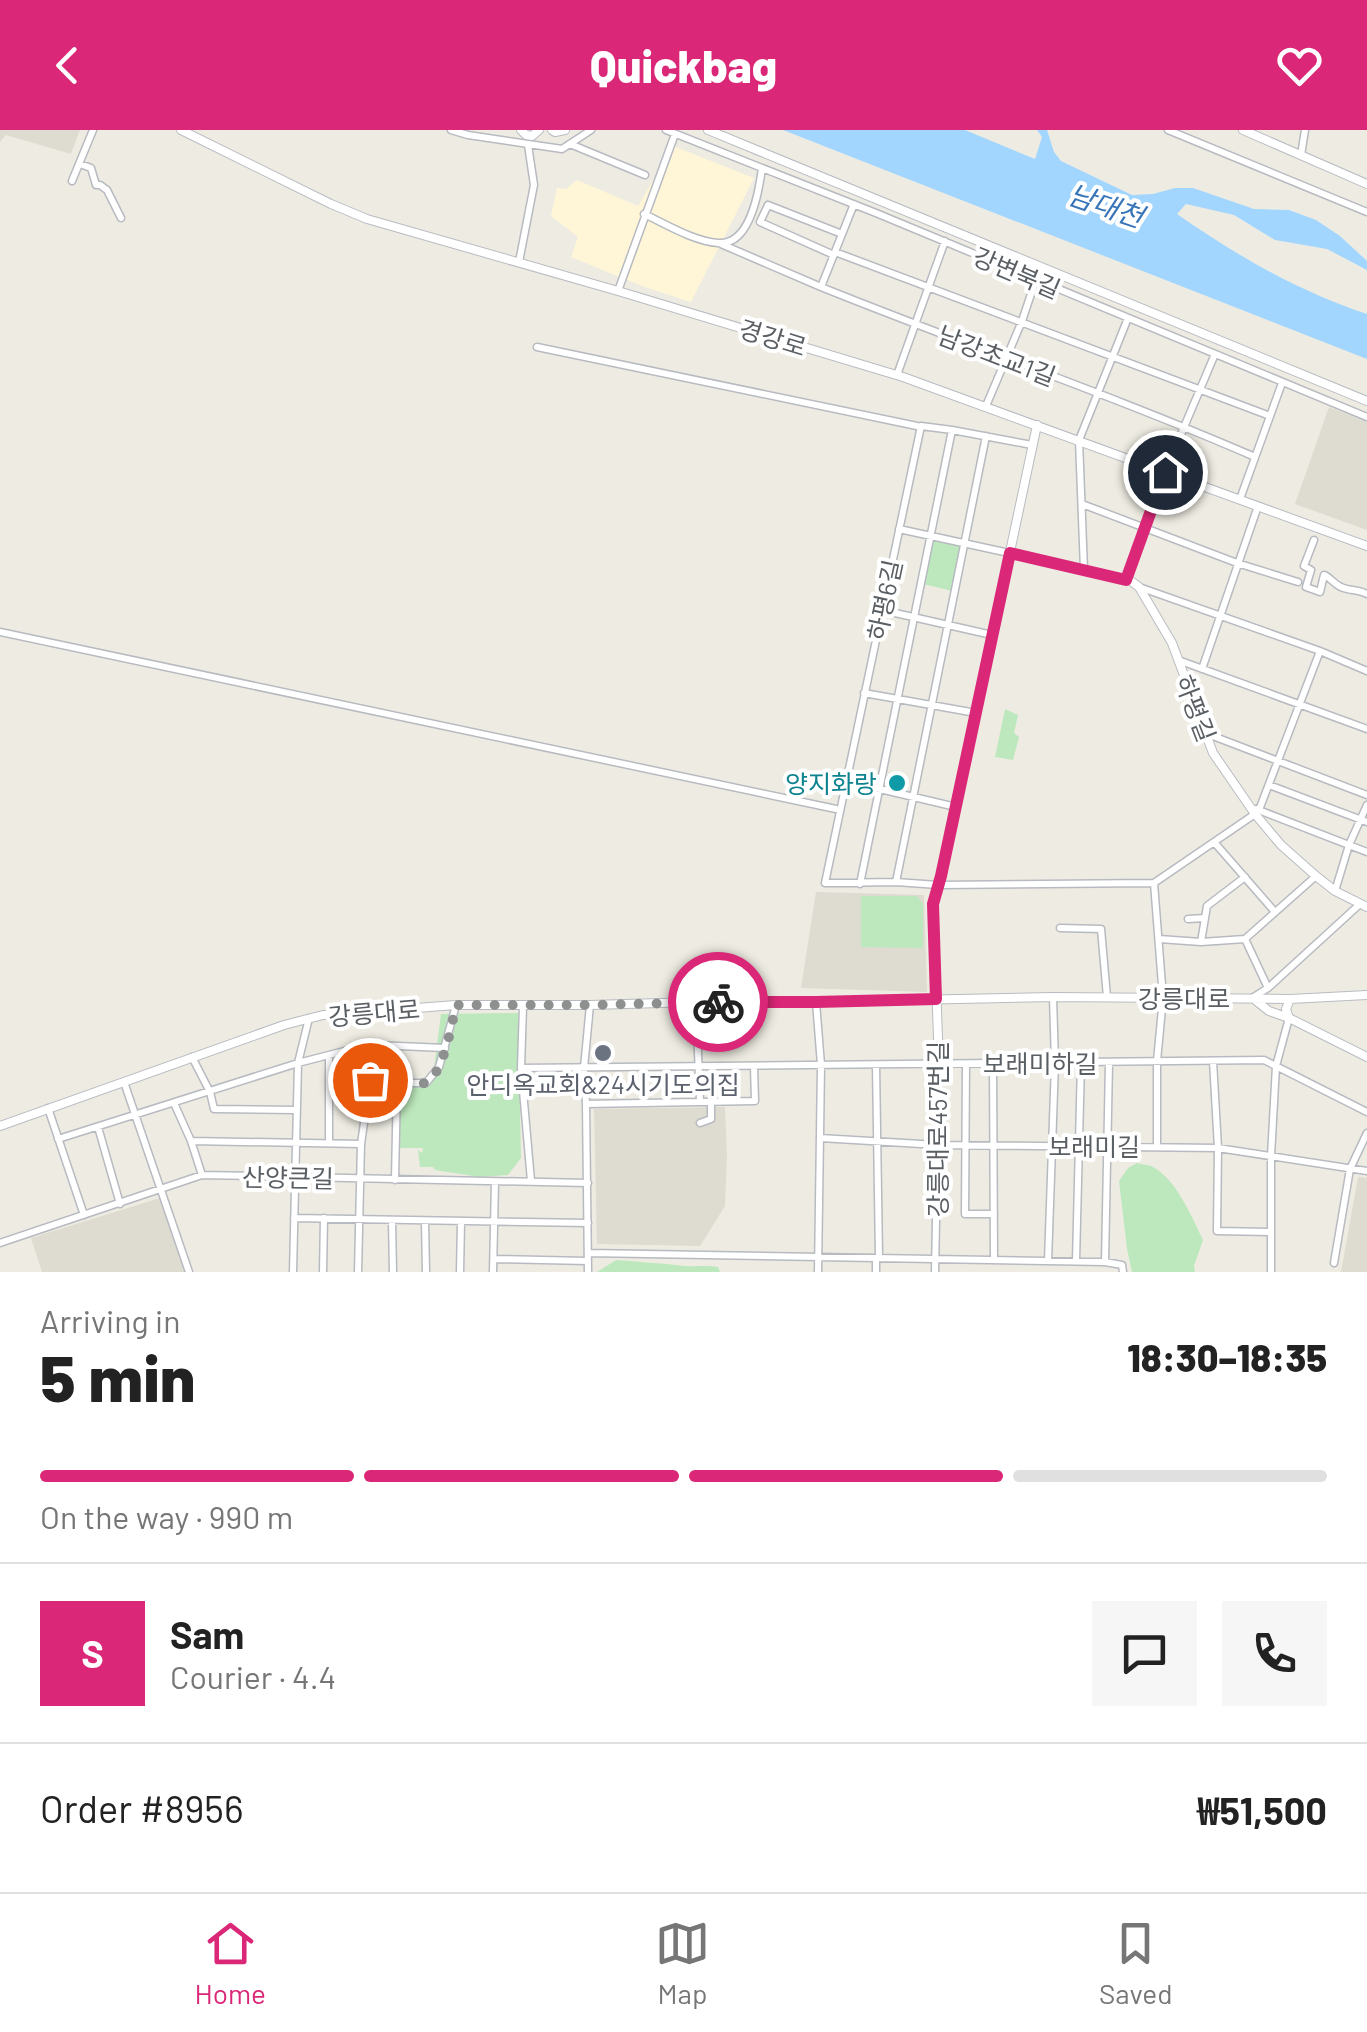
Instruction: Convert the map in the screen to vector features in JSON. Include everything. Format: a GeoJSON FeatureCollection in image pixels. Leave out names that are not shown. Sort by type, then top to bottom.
{"type":"FeatureCollection","features":[{"type":"Feature","properties":{"kind":"street"},"geometry":{"type":"LineString","coordinates":[[72,181],[93,130]]}},
{"type":"Feature","properties":{"kind":"street","name":"경강로"},"geometry":{"type":"LineString","coordinates":[[181,130],[195,133],[367,219],[897,375],[1367,546]]}},
{"type":"Feature","properties":{"kind":"street"},"geometry":{"type":"LineString","coordinates":[[450,130],[468,136],[526,137],[540,130]]}},
{"type":"Feature","properties":{"kind":"street"},"geometry":{"type":"LineString","coordinates":[[552,130],[566,130]]}},
{"type":"Feature","properties":{"kind":"street"},"geometry":{"type":"LineString","coordinates":[[526,137],[562,149],[591,130]]}},
{"type":"Feature","properties":{"kind":"street","name":"강변북길"},"geometry":{"type":"LineString","coordinates":[[666,130],[1367,418]]}},
{"type":"Feature","properties":{"kind":"street"},"geometry":{"type":"LineString","coordinates":[[708,130],[1367,402]]}},
{"type":"Feature","properties":{"kind":"street"},"geometry":{"type":"LineString","coordinates":[[1168,130],[1367,212]]}},
{"type":"Feature","properties":{"kind":"street"},"geometry":{"type":"LineString","coordinates":[[1243,130],[1367,184]]}},
{"type":"Feature","properties":{"kind":"street"},"geometry":{"type":"LineString","coordinates":[[1301,155],[1306,130]]}},
{"type":"Feature","properties":{"kind":"street"},"geometry":{"type":"LineString","coordinates":[[618,291],[675,134]]}},
{"type":"Feature","properties":{"kind":"street"},"geometry":{"type":"LineString","coordinates":[[520,262],[534,185],[526,137]]}},
{"type":"Feature","properties":{"kind":"street"},"geometry":{"type":"LineString","coordinates":[[569,143],[645,175]]}},
{"type":"Feature","properties":{"kind":"street"},"geometry":{"type":"LineString","coordinates":[[80,164],[91,168],[96,185],[107,190],[121,218]]}},
{"type":"Feature","properties":{"kind":"street"},"geometry":{"type":"LineString","coordinates":[[720,244],[734,240],[748,224],[762,168]]}},
{"type":"Feature","properties":{"kind":"street"},"geometry":{"type":"LineString","coordinates":[[842,234],[768,204],[760,222],[1270,416]]}},
{"type":"Feature","properties":{"kind":"street"},"geometry":{"type":"LineString","coordinates":[[822,286],[854,204]]}},
{"type":"Feature","properties":{"kind":"street","name":"남강초교1길"},"geometry":{"type":"LineString","coordinates":[[644,214],[1255,457]]}},
{"type":"Feature","properties":{"kind":"street"},"geometry":{"type":"LineString","coordinates":[[897,375],[944,241]]}},
{"type":"Feature","properties":{"kind":"street"},"geometry":{"type":"LineString","coordinates":[[986,406],[1036,279]]}},
{"type":"Feature","properties":{"kind":"street"},"geometry":{"type":"LineString","coordinates":[[1084,570],[1079,440],[1128,318]]}},
{"type":"Feature","properties":{"kind":"street"},"geometry":{"type":"LineString","coordinates":[[538,347],[917,426]]}},
{"type":"Feature","properties":{"kind":"street"},"geometry":{"type":"LineString","coordinates":[[1126,580],[1165,472],[1215,354]]}},
{"type":"Feature","properties":{"kind":"street"},"geometry":{"type":"LineString","coordinates":[[1240,499],[1282,382]]}},
{"type":"Feature","properties":{"kind":"street","name":"강릉대로457번길"},"geometry":{"type":"LineString","coordinates":[[935,1272],[939,1064],[933,904],[1036,425]]}},
{"type":"Feature","properties":{"kind":"street","name":"하평6길"},"geometry":{"type":"LineString","coordinates":[[860,884],[825,883],[922,426],[952,430]]}},
{"type":"Feature","properties":{"kind":"street"},"geometry":{"type":"LineString","coordinates":[[1032,445],[952,430],[860,884],[1154,883],[1255,810],[1269,784],[1320,651]]}},
{"type":"Feature","properties":{"kind":"street"},"geometry":{"type":"LineString","coordinates":[[896,882],[986,436]]}},
{"type":"Feature","properties":{"kind":"street"},"geometry":{"type":"LineString","coordinates":[[1082,504],[1298,582]]}},
{"type":"Feature","properties":{"kind":"street"},"geometry":{"type":"LineString","coordinates":[[1202,669],[1258,506]]}},
{"type":"Feature","properties":{"kind":"street"},"geometry":{"type":"LineString","coordinates":[[899,529],[1126,580],[1367,670]]}},
{"type":"Feature","properties":{"kind":"street"},"geometry":{"type":"LineString","coordinates":[[1314,540],[1304,566],[1330,577],[1340,587],[1367,594]]}},
{"type":"Feature","properties":{"kind":"street"},"geometry":{"type":"LineString","coordinates":[[1312,570],[1306,586],[1320,592],[1324,575]]}},
{"type":"Feature","properties":{"kind":"street","name":"하평길"},"geometry":{"type":"LineString","coordinates":[[1139,587],[1172,643],[1213,754],[1282,845],[1335,891],[1364,906]]}},
{"type":"Feature","properties":{"kind":"street"},"geometry":{"type":"LineString","coordinates":[[882,610],[992,635]]}},
{"type":"Feature","properties":{"kind":"street"},"geometry":{"type":"LineString","coordinates":[[0,632],[836,809]]}},
{"type":"Feature","properties":{"kind":"street"},"geometry":{"type":"LineString","coordinates":[[1178,660],[1367,729]]}},
{"type":"Feature","properties":{"kind":"street"},"geometry":{"type":"LineString","coordinates":[[864,692],[976,713]]}},
{"type":"Feature","properties":{"kind":"street"},"geometry":{"type":"LineString","coordinates":[[1205,733],[1367,796]]}},
{"type":"Feature","properties":{"kind":"street"},"geometry":{"type":"LineString","coordinates":[[846,781],[956,807]]}},
{"type":"Feature","properties":{"kind":"street"},"geometry":{"type":"LineString","coordinates":[[1269,784],[1364,821]]}},
{"type":"Feature","properties":{"kind":"street"},"geometry":{"type":"LineString","coordinates":[[1335,891],[1349,845],[1364,821],[1367,804]]}},
{"type":"Feature","properties":{"kind":"street"},"geometry":{"type":"LineString","coordinates":[[1255,810],[1367,852]]}},
{"type":"Feature","properties":{"kind":"street"},"geometry":{"type":"LineString","coordinates":[[1214,842],[1275,912]]}},
{"type":"Feature","properties":{"kind":"street"},"geometry":{"type":"LineString","coordinates":[[1159,938],[1200,942],[1246,939],[1316,876]]}},
{"type":"Feature","properties":{"kind":"street"},"geometry":{"type":"LineString","coordinates":[[1200,942],[1207,906],[1245,877]]}},
{"type":"Feature","properties":{"kind":"street"},"geometry":{"type":"LineString","coordinates":[[1154,883],[1163,998],[1157,1147]]}},
{"type":"Feature","properties":{"kind":"street"},"geometry":{"type":"LineString","coordinates":[[1364,906],[1252,998],[1269,1011],[1367,1057]]}},
{"type":"Feature","properties":{"kind":"street"},"geometry":{"type":"LineString","coordinates":[[1188,919],[1205,918]]}},
{"type":"Feature","properties":{"kind":"street"},"geometry":{"type":"LineString","coordinates":[[1060,928],[1101,929],[1107,997]]}},
{"type":"Feature","properties":{"kind":"street"},"geometry":{"type":"LineString","coordinates":[[1246,939],[1268,988]]}},
{"type":"Feature","properties":{"kind":"street","name":"강릉대로"},"geometry":{"type":"LineString","coordinates":[[0,1126],[308,1018],[372,1010],[456,1005],[1053,996],[1290,999],[1367,995]]}},
{"type":"Feature","properties":{"kind":"street"},"geometry":{"type":"LineString","coordinates":[[1048,1261],[1055,1063],[1053,996]]}},
{"type":"Feature","properties":{"kind":"street"},"geometry":{"type":"LineString","coordinates":[[1272,1272],[1271,1156],[1276,1066],[1290,999]]}},
{"type":"Feature","properties":{"kind":"street"},"geometry":{"type":"LineString","coordinates":[[696,1002],[700,1102]]}},
{"type":"Feature","properties":{"kind":"street"},"geometry":{"type":"LineString","coordinates":[[816,1002],[821,1065],[818,1272]]}},
{"type":"Feature","properties":{"kind":"street"},"geometry":{"type":"LineString","coordinates":[[370,1080],[426,1083],[439,1067],[456,1005]]}},
{"type":"Feature","properties":{"kind":"street"},"geometry":{"type":"LineString","coordinates":[[588,1272],[584,1068],[590,1005]]}},
{"type":"Feature","properties":{"kind":"street"},"geometry":{"type":"LineString","coordinates":[[523,1006],[522,1068],[531,1181]]}},
{"type":"Feature","properties":{"kind":"street"},"geometry":{"type":"LineString","coordinates":[[293,1272],[298,1064],[308,1018]]}},
{"type":"Feature","properties":{"kind":"street"},"geometry":{"type":"LineString","coordinates":[[58,1139],[329,1055],[375,1046],[445,1048]]}},
{"type":"Feature","properties":{"kind":"street"},"geometry":{"type":"LineString","coordinates":[[358,1272],[360,1144],[375,1046]]}},
{"type":"Feature","properties":{"kind":"street"},"geometry":{"type":"LineString","coordinates":[[329,1055],[329,1142]]}},
{"type":"Feature","properties":{"kind":"street"},"geometry":{"type":"LineString","coordinates":[[192,1057],[214,1109],[296,1110]]}},
{"type":"Feature","properties":{"kind":"street","name":"보래미하길"},"geometry":{"type":"LineString","coordinates":[[522,1068],[1264,1060],[1367,1112]]}},
{"type":"Feature","properties":{"kind":"street"},"geometry":{"type":"LineString","coordinates":[[1213,1061],[1217,1231],[1270,1232]]}},
{"type":"Feature","properties":{"kind":"street"},"geometry":{"type":"LineString","coordinates":[[1076,1262],[1080,1062]]}},
{"type":"Feature","properties":{"kind":"street"},"geometry":{"type":"LineString","coordinates":[[1105,1262],[1110,1062]]}},
{"type":"Feature","properties":{"kind":"street"},"geometry":{"type":"LineString","coordinates":[[966,1064],[965,1214],[994,1214]]}},
{"type":"Feature","properties":{"kind":"street"},"geometry":{"type":"LineString","coordinates":[[994,1064],[994,1260]]}},
{"type":"Feature","properties":{"kind":"street"},"geometry":{"type":"LineString","coordinates":[[876,1065],[876,1272]]}},
{"type":"Feature","properties":{"kind":"street"},"geometry":{"type":"LineString","coordinates":[[586,1104],[755,1101],[754,1066]]}},
{"type":"Feature","properties":{"kind":"street"},"geometry":{"type":"LineString","coordinates":[[124,1082],[189,1272]]}},
{"type":"Feature","properties":{"kind":"street"},"geometry":{"type":"LineString","coordinates":[[395,1180],[397,1083]]}},
{"type":"Feature","properties":{"kind":"street"},"geometry":{"type":"LineString","coordinates":[[700,1123],[711,1120],[712,1102]]}},
{"type":"Feature","properties":{"kind":"street"},"geometry":{"type":"LineString","coordinates":[[174,1103],[192,1141],[202,1175]]}},
{"type":"Feature","properties":{"kind":"street"},"geometry":{"type":"LineString","coordinates":[[48,1108],[84,1215]]}},
{"type":"Feature","properties":{"kind":"street"},"geometry":{"type":"LineString","coordinates":[[98,1127],[120,1204]]}},
{"type":"Feature","properties":{"kind":"street"},"geometry":{"type":"LineString","coordinates":[[1334,1263],[1350,1169],[1367,1133]]}},
{"type":"Feature","properties":{"kind":"street","name":"보래미길"},"geometry":{"type":"LineString","coordinates":[[820,1138],[938,1145],[1218,1148],[1367,1171]]}},
{"type":"Feature","properties":{"kind":"street"},"geometry":{"type":"LineString","coordinates":[[192,1141],[360,1144]]}},
{"type":"Feature","properties":{"kind":"street","name":"산양큰길"},"geometry":{"type":"LineString","coordinates":[[1,1243],[202,1175],[588,1183]]}},
{"type":"Feature","properties":{"kind":"street"},"geometry":{"type":"LineString","coordinates":[[493,1272],[495,1182]]}},
{"type":"Feature","properties":{"kind":"street"},"geometry":{"type":"LineString","coordinates":[[294,1218],[588,1223]]}},
{"type":"Feature","properties":{"kind":"street"},"geometry":{"type":"LineString","coordinates":[[324,1218],[324,1272]]}},
{"type":"Feature","properties":{"kind":"street"},"geometry":{"type":"LineString","coordinates":[[392,1220],[393,1272]]}},
{"type":"Feature","properties":{"kind":"street"},"geometry":{"type":"LineString","coordinates":[[425,1221],[426,1272]]}},
{"type":"Feature","properties":{"kind":"street"},"geometry":{"type":"LineString","coordinates":[[460,1272],[461,1222]]}},
{"type":"Feature","properties":{"kind":"street"},"geometry":{"type":"LineString","coordinates":[[494,1259],[818,1257],[1105,1262],[1122,1265],[1123,1272]]}},
{"type":"Feature","properties":{"kind":"shaded area"},"geometry":{"type":"Polygon","coordinates":[[[0,130],[80,130],[71,154],[6,135],[0,142],[0,130]]]}},
{"type":"Feature","properties":{"kind":"shaded area"},"geometry":{"type":"Polygon","coordinates":[[[673,146],[754,178],[691,302],[571,257],[578,237],[551,216],[557,188],[566,189],[577,180],[638,206],[673,146]]]}},
{"type":"Feature","properties":{"kind":"shaded area"},"geometry":{"type":"Polygon","coordinates":[[[1329,407],[1367,422],[1367,530],[1295,504],[1329,407]]]}},
{"type":"Feature","properties":{"kind":"shaded area"},"geometry":{"type":"Polygon","coordinates":[[[816,892],[924,895],[927,992],[801,988],[816,892]]]}},
{"type":"Feature","properties":{"kind":"shaded area"},"geometry":{"type":"Polygon","coordinates":[[[725,1107],[725,1206],[700,1246],[597,1244],[594,1109],[725,1107]]]}},
{"type":"Feature","properties":{"kind":"shaded area"},"geometry":{"type":"Polygon","coordinates":[[[1358,1177],[1367,1178],[1367,1272],[1341,1272],[1358,1177]]]}},
{"type":"Feature","properties":{"kind":"shaded area"},"geometry":{"type":"Polygon","coordinates":[[[160,1198],[185,1272],[42,1272],[31,1238],[160,1198]]]}},
{"type":"Feature","properties":{"kind":"green space"},"geometry":{"type":"Polygon","coordinates":[[[932,540],[962,545],[952,591],[923,584],[932,540]]]}},
{"type":"Feature","properties":{"kind":"green space"},"geometry":{"type":"Polygon","coordinates":[[[1005,709],[1018,715],[1014,733],[1019,737],[1013,760],[995,757],[1005,709]]]}},
{"type":"Feature","properties":{"kind":"green space"},"geometry":{"type":"Polygon","coordinates":[[[861,896],[917,896],[923,904],[923,948],[861,947],[861,896]]]}},
{"type":"Feature","properties":{"kind":"green space"},"geometry":{"type":"Polygon","coordinates":[[[518,1013],[521,1158],[508,1175],[479,1177],[420,1167],[418,1150],[422,1153],[423,1148],[400,1148],[399,1084],[424,1081],[434,1068],[441,1014],[518,1013]]]}},
{"type":"Feature","properties":{"kind":"green space"},"geometry":{"type":"Polygon","coordinates":[[[1137,1163],[1161,1173],[1188,1210],[1203,1240],[1195,1272],[1132,1272],[1119,1181],[1137,1163]]]}},
{"type":"Feature","properties":{"kind":"green space"},"geometry":{"type":"Polygon","coordinates":[[[616,1260],[714,1266],[720,1272],[597,1272],[616,1260]]]}},
{"type":"Feature","properties":{"kind":"water","name":"남대천"},"geometry":{"type":"Polygon","coordinates":[[[783,130],[965,130],[1035,159],[1042,137],[1037,130],[1047,130],[1061,161],[1132,195],[1193,188],[1254,209],[1289,210],[1316,220],[1367,261],[1367,270],[1327,249],[1275,240],[1234,215],[1186,204],[1177,214],[1269,271],[1367,314],[1367,359],[783,130]]]}},
{"type":"Feature","properties":{"kind":"way so far"},"geometry":{"type":"LineString","coordinates":[[370,1080],[418,1084],[430,1080],[439,1067],[456,1005],[718,1002]]}},
{"type":"Feature","properties":{"kind":"place","name":"양지화랑"},"geometry":{"type":"Point","coordinates":[897,783]}},
{"type":"Feature","properties":{"kind":"place","name":"안디옥교회&24시기도의집"},"geometry":{"type":"Point","coordinates":[603,1053]}},
{"type":"Feature","properties":{"kind":"route"},"geometry":{"type":"LineString","coordinates":[[718,1002],[936,999],[933,904],[1010,553],[1126,580],[1165,472]]}}]}
